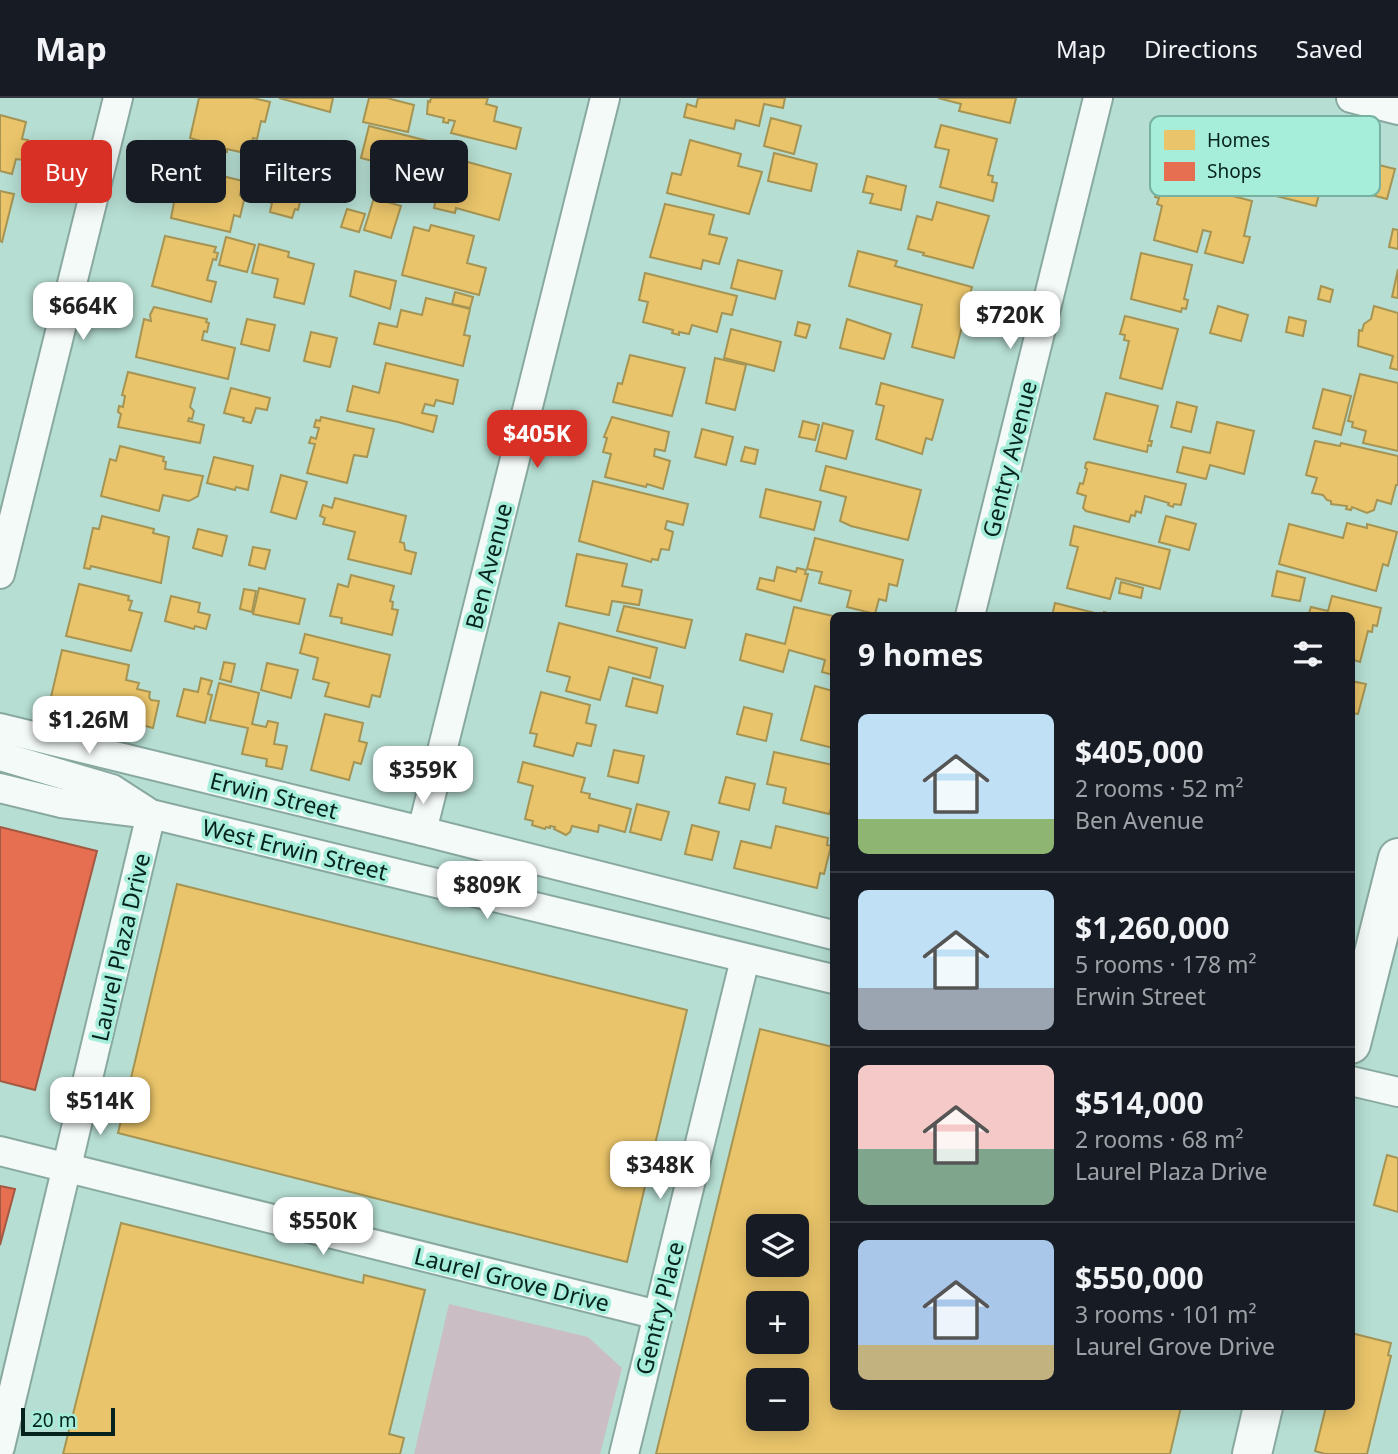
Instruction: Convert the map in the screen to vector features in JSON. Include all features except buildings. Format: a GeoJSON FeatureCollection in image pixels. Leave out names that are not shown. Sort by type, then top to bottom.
{"type":"FeatureCollection","features":[{"type":"Feature","properties":{"kind":"street"},"geometry":{"type":"LineString","coordinates":[[0,574],[118,98]]}},
{"type":"Feature","properties":{"kind":"street","name":"Ben Avenue"},"geometry":{"type":"LineString","coordinates":[[422,831],[605,98]]}},
{"type":"Feature","properties":{"kind":"street","name":"Gentry Avenue"},"geometry":{"type":"LineString","coordinates":[[971,612],[1098,98]]}},
{"type":"Feature","properties":{"kind":"street"},"geometry":{"type":"LineString","coordinates":[[1350,98],[1398,110]]}},
{"type":"Feature","properties":{"kind":"street","name":"Erwin Street"},"geometry":{"type":"LineString","coordinates":[[0,728],[830,934]]}},
{"type":"Feature","properties":{"kind":"street"},"geometry":{"type":"LineString","coordinates":[[0,756],[111,789],[151,814]]}},
{"type":"Feature","properties":{"kind":"street","name":"West Erwin Street"},"geometry":{"type":"LineString","coordinates":[[0,788],[61,803],[151,814],[830,978]]}},
{"type":"Feature","properties":{"kind":"street","name":"Laurel Plaza Drive"},"geometry":{"type":"LineString","coordinates":[[0,1447],[151,814]]}},
{"type":"Feature","properties":{"kind":"street"},"geometry":{"type":"LineString","coordinates":[[1355,1028],[1398,858]]}},
{"type":"Feature","properties":{"kind":"street","name":"Gentry Place"},"geometry":{"type":"LineString","coordinates":[[624,1454],[745,959]]}},
{"type":"Feature","properties":{"kind":"street"},"geometry":{"type":"LineString","coordinates":[[1355,1082],[1398,1092]]}},
{"type":"Feature","properties":{"kind":"street","name":"Laurel Grove Drive"},"geometry":{"type":"LineString","coordinates":[[0,1151],[658,1315]]}},
{"type":"Feature","properties":{"kind":"street"},"geometry":{"type":"LineString","coordinates":[[1252,1454],[1262,1410]]}},
{"type":"Feature","properties":{"kind":"shaded area"},"geometry":{"type":"Polygon","coordinates":[[[449,1304],[588,1337],[622,1368],[600,1454],[414,1454],[449,1304]]]}}]}
